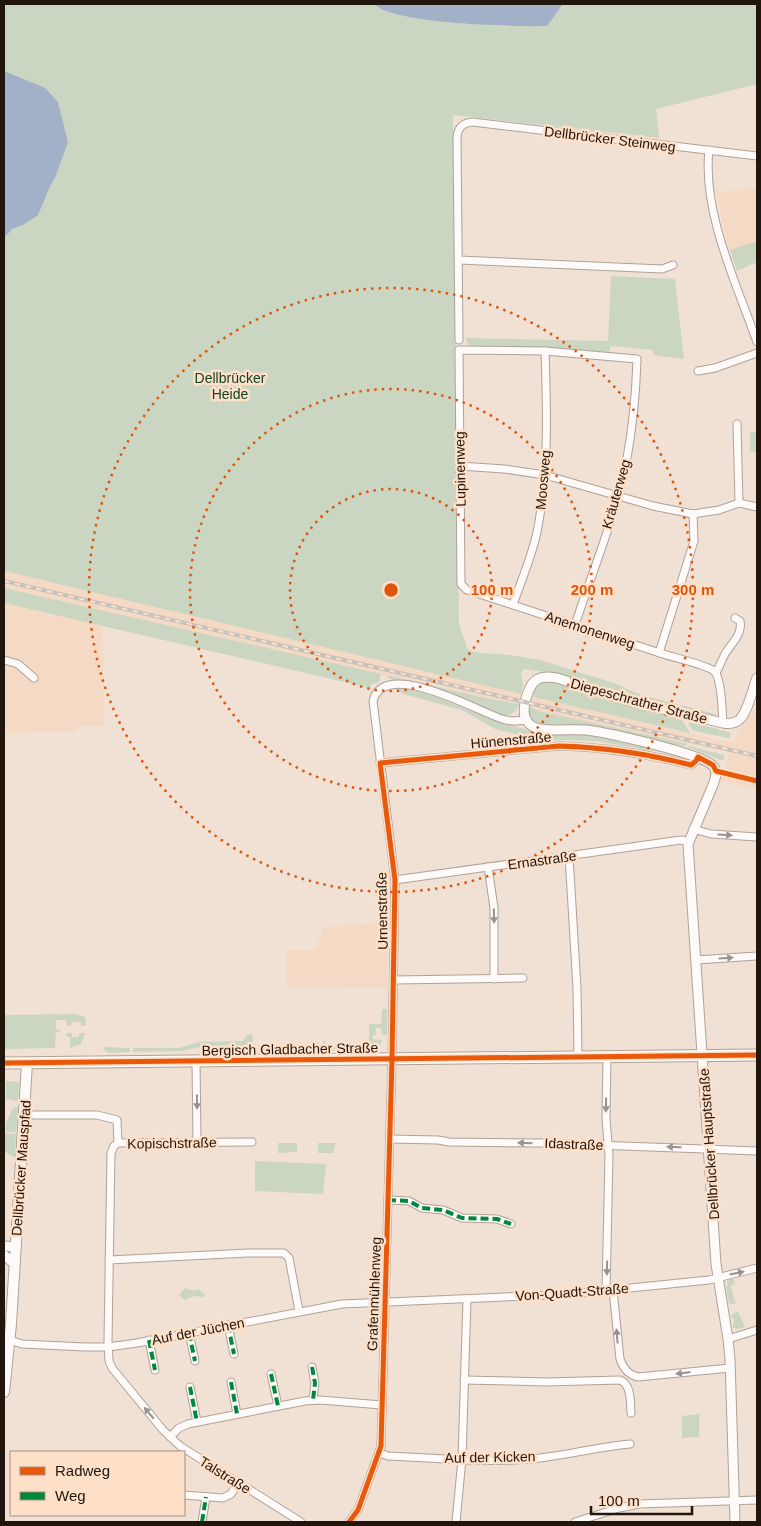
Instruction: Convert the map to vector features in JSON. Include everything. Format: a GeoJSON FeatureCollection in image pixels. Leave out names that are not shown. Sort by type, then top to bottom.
{"type":"FeatureCollection","features":[{"type":"Feature","properties":{"kind":"main road","name":"Bergisch Gladbacher Straße"},"geometry":{"type":"LineString","coordinates":[[4,1063],[757,1055]]}},
{"type":"Feature","properties":{"kind":"main road","name":"Dellbrücker Mauspfad"},"geometry":{"type":"LineString","coordinates":[[4,1392],[10,1340],[27,1063]]}},
{"type":"Feature","properties":{"kind":"street","name":"Dellbrücker Steinweg"},"geometry":{"type":"LineString","coordinates":[[459,260],[457,138],[458,131],[463,124],[472,122],[757,156]]}},
{"type":"Feature","properties":{"kind":"street"},"geometry":{"type":"LineString","coordinates":[[710,150],[710,182],[716,222],[757,342]]}},
{"type":"Feature","properties":{"kind":"street"},"geometry":{"type":"LineString","coordinates":[[459,340],[459,260],[662,269],[674,265]]}},
{"type":"Feature","properties":{"kind":"street"},"geometry":{"type":"LineString","coordinates":[[749,320],[757,317]]}},
{"type":"Feature","properties":{"kind":"street","name":"Lupinenweg"},"geometry":{"type":"LineString","coordinates":[[463,588],[461,584],[459,350],[545,351]]}},
{"type":"Feature","properties":{"kind":"street","name":"Kräuterweg"},"geometry":{"type":"LineString","coordinates":[[545,351],[637,359],[633,421],[627,458],[618,495],[575,625]]}},
{"type":"Feature","properties":{"kind":"street","name":"Moosweg"},"geometry":{"type":"LineString","coordinates":[[513,605],[536,534],[545,476],[547,410],[545,351]]}},
{"type":"Feature","properties":{"kind":"street"},"geometry":{"type":"LineString","coordinates":[[698,370],[715,368],[757,353]]}},
{"type":"Feature","properties":{"kind":"street"},"geometry":{"type":"LineString","coordinates":[[736,424],[739,503]]}},
{"type":"Feature","properties":{"kind":"street"},"geometry":{"type":"LineString","coordinates":[[460,466],[504,469],[545,476],[653,506],[693,514],[718,510],[739,503],[748,503],[757,507]]}},
{"type":"Feature","properties":{"kind":"street"},"geometry":{"type":"LineString","coordinates":[[659,652],[694,541],[693,514]]}},
{"type":"Feature","properties":{"kind":"street","name":"Anemonenweg"},"geometry":{"type":"LineString","coordinates":[[463,588],[711,669],[716,673]]}},
{"type":"Feature","properties":{"kind":"street"},"geometry":{"type":"LineString","coordinates":[[723,724],[719,683],[716,673],[726,653],[734,643],[741,626],[740,621],[735,618]]}},
{"type":"Feature","properties":{"kind":"street"},"geometry":{"type":"LineString","coordinates":[[4,660],[18,664],[34,678]]}},
{"type":"Feature","properties":{"kind":"street","name":"Diepeschrather Straße"},"geometry":{"type":"LineString","coordinates":[[526,720],[525,705],[529,688],[534,681],[546,677],[557,678],[629,701],[723,724],[736,722],[742,716],[757,678]]}},
{"type":"Feature","properties":{"kind":"street","name":"Urnenstraße"},"geometry":{"type":"LineString","coordinates":[[392,1059],[395,880],[373,701],[377,692],[388,685],[408,685],[437,692],[504,720],[526,720],[533,727],[540,729],[600,732],[698,757],[713,765],[716,777],[694,829]]}},
{"type":"Feature","properties":{"kind":"street","name":"Hünenstraße"},"geometry":{"type":"LineString","coordinates":[[380,763],[559,746],[587,747],[655,756],[691,765],[698,757]]}},
{"type":"Feature","properties":{"kind":"street"},"geometry":{"type":"LineString","coordinates":[[688,841],[694,829],[711,834],[757,837]]}},
{"type":"Feature","properties":{"kind":"street","name":"Ernastraße"},"geometry":{"type":"LineString","coordinates":[[395,880],[681,840],[688,841]]}},
{"type":"Feature","properties":{"kind":"street","name":"Dellbrücker Hauptstraße"},"geometry":{"type":"LineString","coordinates":[[688,841],[718,1277],[728,1339],[735,1522]]}},
{"type":"Feature","properties":{"kind":"street"},"geometry":{"type":"LineString","coordinates":[[569,856],[577,988],[578,1057]]}},
{"type":"Feature","properties":{"kind":"street"},"geometry":{"type":"LineString","coordinates":[[488,867],[494,908],[494,979]]}},
{"type":"Feature","properties":{"kind":"street"},"geometry":{"type":"LineString","coordinates":[[696,960],[757,956]]}},
{"type":"Feature","properties":{"kind":"street"},"geometry":{"type":"LineString","coordinates":[[394,980],[523,978]]}},
{"type":"Feature","properties":{"kind":"street"},"geometry":{"type":"LineString","coordinates":[[607,1056],[606,1118],[610,1290],[620,1359],[624,1368],[635,1376],[730,1368]]}},
{"type":"Feature","properties":{"kind":"street","name":"Grafenmühlenweg"},"geometry":{"type":"LineString","coordinates":[[349,1522],[358,1510],[381,1446],[392,1059]]}},
{"type":"Feature","properties":{"kind":"street"},"geometry":{"type":"LineString","coordinates":[[196,1061],[197,1142]]}},
{"type":"Feature","properties":{"kind":"street","name":"Kopischstraße"},"geometry":{"type":"LineString","coordinates":[[25,1115],[97,1115],[117,1120],[118,1143],[252,1142]]}},
{"type":"Feature","properties":{"kind":"street","name":"Idastraße"},"geometry":{"type":"LineString","coordinates":[[390,1139],[757,1151]]}},
{"type":"Feature","properties":{"kind":"street","name":"Talstraße"},"geometry":{"type":"LineString","coordinates":[[118,1143],[114,1146],[111,1153],[108,1361],[170,1437],[191,1454],[301,1522]]}},
{"type":"Feature","properties":{"kind":"street"},"geometry":{"type":"LineString","coordinates":[[388,1200],[409,1201],[422,1208],[450,1211],[462,1218],[497,1219],[512,1224]]}},
{"type":"Feature","properties":{"kind":"street"},"geometry":{"type":"LineString","coordinates":[[4,1246],[16,1247]]}},
{"type":"Feature","properties":{"kind":"street"},"geometry":{"type":"LineString","coordinates":[[109,1260],[284,1253],[289,1258],[299,1311]]}},
{"type":"Feature","properties":{"kind":"street"},"geometry":{"type":"LineString","coordinates":[[4,1254],[11,1261],[15,1261]]}},
{"type":"Feature","properties":{"kind":"street","name":"Von-Quadt-Straße"},"geometry":{"type":"LineString","coordinates":[[385,1302],[557,1295],[718,1277],[757,1268]]}},
{"type":"Feature","properties":{"kind":"street"},"geometry":{"type":"LineString","coordinates":[[456,1522],[462,1459],[467,1299]]}},
{"type":"Feature","properties":{"kind":"street","name":"Auf der Jüchen"},"geometry":{"type":"LineString","coordinates":[[10,1340],[22,1344],[108,1346],[354,1302],[385,1302]]}},
{"type":"Feature","properties":{"kind":"street"},"geometry":{"type":"LineString","coordinates":[[228,1325],[234,1354]]}},
{"type":"Feature","properties":{"kind":"street"},"geometry":{"type":"LineString","coordinates":[[728,1339],[757,1330]]}},
{"type":"Feature","properties":{"kind":"street"},"geometry":{"type":"LineString","coordinates":[[189,1332],[195,1361]]}},
{"type":"Feature","properties":{"kind":"street"},"geometry":{"type":"LineString","coordinates":[[149,1340],[155,1370]]}},
{"type":"Feature","properties":{"kind":"street"},"geometry":{"type":"LineString","coordinates":[[312,1367],[315,1383],[312,1400]]}},
{"type":"Feature","properties":{"kind":"street"},"geometry":{"type":"LineString","coordinates":[[271,1374],[278,1406]]}},
{"type":"Feature","properties":{"kind":"street"},"geometry":{"type":"LineString","coordinates":[[464,1380],[547,1382],[620,1380],[627,1384],[631,1413]]}},
{"type":"Feature","properties":{"kind":"street"},"geometry":{"type":"LineString","coordinates":[[231,1382],[237,1414]]}},
{"type":"Feature","properties":{"kind":"street"},"geometry":{"type":"LineString","coordinates":[[190,1387],[197,1422]]}},
{"type":"Feature","properties":{"kind":"street"},"geometry":{"type":"LineString","coordinates":[[170,1437],[183,1426],[197,1422],[312,1400],[382,1405]]}},
{"type":"Feature","properties":{"kind":"street","name":"Auf der Kicken"},"geometry":{"type":"LineString","coordinates":[[380,1453],[388,1456],[462,1459],[531,1459],[602,1446],[630,1444]]}},
{"type":"Feature","properties":{"kind":"street"},"geometry":{"type":"LineString","coordinates":[[185,1495],[227,1497],[238,1483]]}},
{"type":"Feature","properties":{"kind":"street"},"geometry":{"type":"LineString","coordinates":[[202,1522],[206,1497]]}},
{"type":"Feature","properties":{"kind":"street"},"geometry":{"type":"LineString","coordinates":[[575,1522],[619,1508],[639,1504],[757,1500]]}},
{"type":"Feature","properties":{"kind":"shaded area"},"geometry":{"type":"Polygon","coordinates":[[[757,188],[757,241],[730,250],[723,227],[717,192],[757,188]]]}},
{"type":"Feature","properties":{"kind":"shaded area"},"geometry":{"type":"Polygon","coordinates":[[[4,571],[521,694],[523,691],[533,694],[534,697],[729,742],[736,740],[737,732],[747,722],[750,713],[757,714],[757,789],[721,781],[730,753],[548,713],[520,704],[492,700],[420,681],[381,674],[4,588],[4,571]]]}},
{"type":"Feature","properties":{"kind":"shaded area"},"geometry":{"type":"Polygon","coordinates":[[[4,603],[103,626],[104,726],[80,726],[74,732],[4,733],[4,603]]]}},
{"type":"Feature","properties":{"kind":"shaded area"},"geometry":{"type":"Polygon","coordinates":[[[388,922],[387,988],[287,987],[287,950],[315,950],[324,927],[388,922]]]}},
{"type":"Feature","properties":{"kind":"green space","name":"Dellbrücker Heide"},"geometry":{"type":"Polygon","coordinates":[[[4,4],[374,4],[378,8],[405,16],[508,27],[557,13],[563,4],[757,4],[757,84],[656,109],[659,138],[453,115],[459,624],[468,650],[540,660],[614,683],[641,695],[716,714],[715,716],[622,696],[552,673],[524,669],[521,673],[523,684],[521,694],[4,571],[4,4]]]}},
{"type":"Feature","properties":{"kind":"green space"},"geometry":{"type":"Polygon","coordinates":[[[757,241],[757,262],[737,271],[730,250],[757,241]]]}},
{"type":"Feature","properties":{"kind":"green space"},"geometry":{"type":"Polygon","coordinates":[[[611,276],[675,279],[684,359],[653,355],[653,350],[611,346],[609,352],[520,347],[471,347],[467,343],[466,338],[608,341],[611,276]]]}},
{"type":"Feature","properties":{"kind":"green space"},"geometry":{"type":"Polygon","coordinates":[[[750,431],[757,433],[757,452],[750,451],[750,431]]]}},
{"type":"Feature","properties":{"kind":"green space"},"geometry":{"type":"Polygon","coordinates":[[[4,588],[381,674],[379,682],[371,685],[370,688],[4,603],[4,588]]]}},
{"type":"Feature","properties":{"kind":"green space"},"geometry":{"type":"Polygon","coordinates":[[[381,674],[484,698],[519,704],[511,714],[496,714],[442,690],[389,679],[388,676],[381,674]]]}},
{"type":"Feature","properties":{"kind":"green space"},"geometry":{"type":"Polygon","coordinates":[[[544,682],[554,683],[609,700],[675,716],[683,721],[690,733],[533,697],[535,687],[544,682]]]}},
{"type":"Feature","properties":{"kind":"green space"},"geometry":{"type":"Polygon","coordinates":[[[396,688],[444,698],[500,722],[537,733],[552,735],[579,733],[598,735],[627,741],[653,751],[596,741],[560,740],[538,742],[531,738],[495,729],[462,710],[403,694],[396,688]]]}},
{"type":"Feature","properties":{"kind":"green space"},"geometry":{"type":"Polygon","coordinates":[[[530,707],[539,711],[688,744],[684,746],[592,726],[536,724],[530,717],[530,707]]]}},
{"type":"Feature","properties":{"kind":"green space"},"geometry":{"type":"Polygon","coordinates":[[[690,722],[730,733],[730,737],[694,731],[688,724],[690,722]]]}},
{"type":"Feature","properties":{"kind":"green space"},"geometry":{"type":"Polygon","coordinates":[[[689,746],[724,755],[724,760],[720,760],[689,746]]]}},
{"type":"Feature","properties":{"kind":"green space"},"geometry":{"type":"Polygon","coordinates":[[[382,1009],[387,1009],[387,1035],[382,1035],[381,1028],[376,1028],[376,1035],[373,1035],[373,1039],[382,1040],[381,1045],[376,1045],[376,1050],[323,1051],[323,1041],[325,1041],[326,1046],[369,1045],[369,1024],[381,1024],[382,1009]]]}},
{"type":"Feature","properties":{"kind":"green space"},"geometry":{"type":"Polygon","coordinates":[[[76,1014],[85,1017],[86,1026],[81,1026],[81,1022],[72,1022],[71,1026],[67,1026],[66,1020],[56,1020],[56,1029],[60,1031],[56,1032],[55,1048],[4,1049],[4,1015],[76,1014]]]}},
{"type":"Feature","properties":{"kind":"green space"},"geometry":{"type":"Polygon","coordinates":[[[67,1033],[72,1033],[72,1037],[79,1037],[79,1033],[85,1033],[81,1044],[70,1048],[70,1037],[66,1036],[67,1033]]]}},
{"type":"Feature","properties":{"kind":"green space"},"geometry":{"type":"Polygon","coordinates":[[[252,1034],[253,1041],[250,1047],[204,1046],[183,1051],[133,1052],[133,1048],[179,1048],[199,1042],[243,1041],[247,1035],[252,1034]]]}},
{"type":"Feature","properties":{"kind":"green space"},"geometry":{"type":"Polygon","coordinates":[[[312,1041],[318,1042],[318,1051],[282,1049],[280,1045],[284,1047],[312,1046],[312,1041]]]}},
{"type":"Feature","properties":{"kind":"green space"},"geometry":{"type":"Polygon","coordinates":[[[104,1047],[130,1048],[130,1052],[109,1053],[103,1049],[104,1047]]]}},
{"type":"Feature","properties":{"kind":"green space"},"geometry":{"type":"Polygon","coordinates":[[[6,1081],[19,1082],[18,1101],[6,1099],[6,1081]]]}},
{"type":"Feature","properties":{"kind":"green space"},"geometry":{"type":"Polygon","coordinates":[[[18,1107],[16,1132],[6,1132],[6,1123],[13,1108],[18,1107]]]}},
{"type":"Feature","properties":{"kind":"green space"},"geometry":{"type":"Polygon","coordinates":[[[4,1133],[16,1134],[15,1158],[4,1151],[4,1133]]]}},
{"type":"Feature","properties":{"kind":"green space"},"geometry":{"type":"Polygon","coordinates":[[[278,1143],[297,1143],[297,1152],[278,1153],[278,1143]]]}},
{"type":"Feature","properties":{"kind":"green space"},"geometry":{"type":"Polygon","coordinates":[[[318,1143],[336,1143],[333,1153],[318,1153],[318,1143]]]}},
{"type":"Feature","properties":{"kind":"green space"},"geometry":{"type":"Polygon","coordinates":[[[255,1161],[326,1164],[323,1194],[255,1191],[255,1161]]]}},
{"type":"Feature","properties":{"kind":"green space"},"geometry":{"type":"Polygon","coordinates":[[[729,1278],[733,1279],[735,1284],[731,1286],[735,1302],[737,1303],[729,1304],[726,1286],[728,1286],[727,1281],[730,1280],[729,1278]]]}},
{"type":"Feature","properties":{"kind":"green space"},"geometry":{"type":"Polygon","coordinates":[[[185,1288],[195,1291],[198,1289],[205,1294],[204,1297],[194,1296],[185,1300],[179,1295],[185,1288]]]}},
{"type":"Feature","properties":{"kind":"green space"},"geometry":{"type":"Polygon","coordinates":[[[738,1311],[745,1327],[738,1329],[733,1327],[734,1321],[731,1315],[738,1311]]]}},
{"type":"Feature","properties":{"kind":"green space"},"geometry":{"type":"Polygon","coordinates":[[[699,1414],[699,1437],[682,1438],[682,1416],[699,1414]]]}},
{"type":"Feature","properties":{"kind":"water"},"geometry":{"type":"Polygon","coordinates":[[[374,4],[563,4],[547,26],[532,26],[484,25],[429,20],[385,11],[374,4]]]}},
{"type":"Feature","properties":{"kind":"water"},"geometry":{"type":"Polygon","coordinates":[[[4,71],[45,88],[58,102],[68,142],[55,178],[38,215],[23,225],[12,229],[4,238],[4,71]]]}},
{"type":"Feature","properties":{"kind":"railway"},"geometry":{"type":"LineString","coordinates":[[4,581],[757,756]]}},
{"type":"Feature","properties":{"kind":"marked path"},"geometry":{"type":"LineString","coordinates":[[388,1200],[409,1201],[422,1208],[443,1210],[462,1218],[497,1219],[511,1224]]}},
{"type":"Feature","properties":{"kind":"marked path"},"geometry":{"type":"LineString","coordinates":[[228,1325],[234,1354]]}},
{"type":"Feature","properties":{"kind":"marked path"},"geometry":{"type":"LineString","coordinates":[[189,1333],[195,1361]]}},
{"type":"Feature","properties":{"kind":"marked path"},"geometry":{"type":"LineString","coordinates":[[149,1340],[155,1370]]}},
{"type":"Feature","properties":{"kind":"marked path"},"geometry":{"type":"LineString","coordinates":[[312,1367],[315,1383],[313,1400]]}},
{"type":"Feature","properties":{"kind":"marked path"},"geometry":{"type":"LineString","coordinates":[[271,1374],[278,1406]]}},
{"type":"Feature","properties":{"kind":"marked path"},"geometry":{"type":"LineString","coordinates":[[231,1382],[237,1414]]}},
{"type":"Feature","properties":{"kind":"marked path"},"geometry":{"type":"LineString","coordinates":[[190,1387],[197,1422]]}},
{"type":"Feature","properties":{"kind":"marked path"},"geometry":{"type":"LineString","coordinates":[[202,1522],[206,1497]]}},
{"type":"Feature","properties":{"kind":"cycle path"},"geometry":{"type":"LineString","coordinates":[[349,1522],[358,1510],[381,1446],[395,880],[380,763],[559,746],[626,752],[691,765],[698,757],[713,765],[716,771],[757,781]]}},
{"type":"Feature","properties":{"kind":"cycle path"},"geometry":{"type":"LineString","coordinates":[[4,1063],[757,1055]]}}]}
